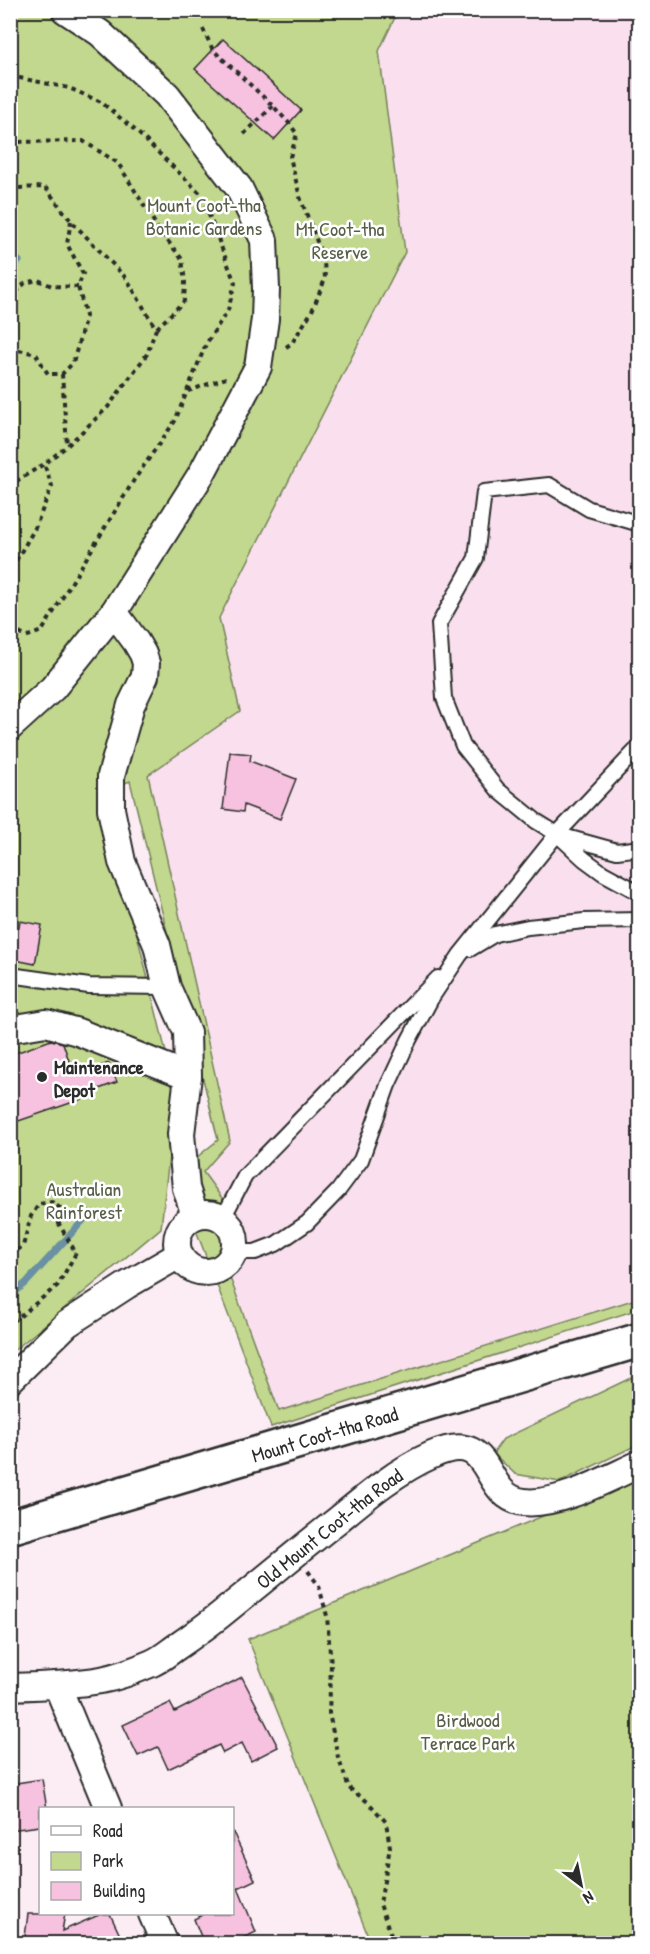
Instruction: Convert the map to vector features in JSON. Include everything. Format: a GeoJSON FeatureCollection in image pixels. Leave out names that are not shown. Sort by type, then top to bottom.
{"type":"FeatureCollection","features":[{"type":"Feature","properties":{"kind":"main road","name":"Mount Coot-tha Road"},"geometry":{"type":"LineString","coordinates":[[10,1527],[639,1340]]}},
{"type":"Feature","properties":{"kind":"street"},"geometry":{"type":"LineString","coordinates":[[10,727],[53,688],[114,612],[202,473],[258,367],[266,319],[264,240],[239,188],[167,95],[103,22],[65,10]]}},
{"type":"Feature","properties":{"kind":"street"},"geometry":{"type":"LineString","coordinates":[[114,612],[136,642],[146,663],[145,676],[131,705],[111,776],[111,809],[122,862],[157,945],[167,987],[187,1032],[188,1076],[182,1134],[186,1188],[195,1215]]}},
{"type":"Feature","properties":{"kind":"street"},"geometry":{"type":"LineString","coordinates":[[10,1029],[46,1023],[188,1076]]}},
{"type":"Feature","properties":{"kind":"street"},"geometry":{"type":"LineString","coordinates":[[214,1214],[223,1218],[234,1233],[235,1243],[229,1261],[212,1272],[202,1272],[184,1264],[176,1246],[181,1227],[195,1215],[214,1214]]}},
{"type":"Feature","properties":{"kind":"street"},"geometry":{"type":"LineString","coordinates":[[10,1380],[67,1324],[179,1255]]}},
{"type":"Feature","properties":{"kind":"street","name":"Old Mount Coot-tha Road"},"geometry":{"type":"LineString","coordinates":[[10,1687],[103,1680],[155,1662],[201,1631],[391,1478],[433,1455],[465,1447],[482,1459],[507,1497],[524,1502],[541,1502],[563,1497],[639,1464]]}},
{"type":"Feature","properties":{"kind":"street"},"geometry":{"type":"LineString","coordinates":[[57,1685],[107,1807]]}},
{"type":"Feature","properties":{"kind":"street"},"geometry":{"type":"LineString","coordinates":[[152,1915],[165,1944]]}},
{"type":"Feature","properties":{"kind":"lane"},"geometry":{"type":"LineString","coordinates":[[639,524],[589,509],[549,485],[484,492],[476,558],[439,624],[444,698],[463,746],[498,790],[536,821],[557,834],[593,866],[639,893]]}},
{"type":"Feature","properties":{"kind":"lane"},"geometry":{"type":"LineString","coordinates":[[233,1252],[255,1252],[276,1244],[307,1223],[338,1191],[361,1160],[388,1085],[409,1040],[432,997],[460,955],[557,834],[639,747]]}},
{"type":"Feature","properties":{"kind":"lane"},"geometry":{"type":"LineString","coordinates":[[557,834],[617,851],[639,848]]}},
{"type":"Feature","properties":{"kind":"lane"},"geometry":{"type":"LineString","coordinates":[[223,1218],[245,1176],[460,955],[495,934],[528,927],[584,921],[639,920]]}},
{"type":"Feature","properties":{"kind":"lane"},"geometry":{"type":"LineString","coordinates":[[10,975],[89,986],[167,987]]}},
{"type":"Feature","properties":{"kind":"path"},"geometry":{"type":"LineString","coordinates":[[203,29],[213,50],[273,106],[297,134],[290,157],[300,197],[324,260],[325,279],[312,311],[292,343],[258,367]]}},
{"type":"Feature","properties":{"kind":"path"},"geometry":{"type":"LineString","coordinates":[[10,76],[69,88],[101,102],[136,131],[201,194],[235,283],[228,310],[206,344],[175,421],[134,480],[42,630],[25,637],[12,627],[14,564],[35,528],[52,486],[44,464]]}},
{"type":"Feature","properties":{"kind":"path"},"geometry":{"type":"LineString","coordinates":[[244,134],[273,106]]}},
{"type":"Feature","properties":{"kind":"path"},"geometry":{"type":"LineString","coordinates":[[10,142],[83,141],[118,163],[159,230],[182,259],[185,282],[184,301],[156,329],[147,354],[108,407],[67,446],[44,464],[10,485]]}},
{"type":"Feature","properties":{"kind":"path"},"geometry":{"type":"LineString","coordinates":[[12,188],[45,187],[71,220],[127,279],[156,329]]}},
{"type":"Feature","properties":{"kind":"path"},"geometry":{"type":"LineString","coordinates":[[10,348],[36,354],[48,374],[62,374],[73,363],[86,316],[78,287],[83,274],[67,244],[71,220]]}},
{"type":"Feature","properties":{"kind":"path"},"geometry":{"type":"LineString","coordinates":[[10,298],[25,283],[38,280],[52,286],[78,287]]}},
{"type":"Feature","properties":{"kind":"path"},"geometry":{"type":"LineString","coordinates":[[62,374],[67,446]]}},
{"type":"Feature","properties":{"kind":"path"},"geometry":{"type":"LineString","coordinates":[[10,1256],[23,1246],[31,1216],[39,1204],[52,1202],[60,1208],[59,1224],[76,1252],[58,1285],[10,1322]]}},
{"type":"Feature","properties":{"kind":"path"},"geometry":{"type":"LineString","coordinates":[[296,1553],[319,1586],[327,1616],[331,1665],[329,1713],[338,1757],[349,1788],[368,1802],[386,1822],[390,1847],[380,1904],[394,1944]]}},
{"type":"Feature","properties":{"kind":"shaded area"},"geometry":{"type":"Polygon","coordinates":[[[398,11],[639,11],[639,1298],[279,1411],[229,1275],[245,1254],[248,1234],[203,1172],[230,1141],[147,775],[240,711],[219,618],[404,252],[379,50],[398,11]]]}},
{"type":"Feature","properties":{"kind":"green space","name":"Mount Coot-tha Botanic Gardens"},"geometry":{"type":"Polygon","coordinates":[[[10,11],[398,11],[379,51],[405,252],[219,618],[240,711],[148,775],[230,1141],[203,1172],[248,1234],[245,1254],[229,1275],[279,1411],[639,1298],[639,1309],[271,1427],[175,1175],[218,1140],[130,781],[102,792],[176,1093],[161,1228],[11,1353],[10,11]]]}},
{"type":"Feature","properties":{"kind":"green space"},"geometry":{"type":"Polygon","coordinates":[[[639,1374],[639,1444],[560,1482],[515,1474],[493,1453],[503,1439],[639,1374]]]}},
{"type":"Feature","properties":{"kind":"green space","name":"Birdwood Terrace Park"},"geometry":{"type":"Polygon","coordinates":[[[639,1476],[639,1943],[371,1943],[248,1639],[639,1476]]]}},
{"type":"Feature","properties":{"kind":"building"},"geometry":{"type":"Polygon","coordinates":[[[223,39],[301,110],[274,140],[195,69],[223,39]]]}},
{"type":"Feature","properties":{"kind":"building"},"geometry":{"type":"Polygon","coordinates":[[[230,752],[251,754],[250,761],[296,779],[280,819],[244,805],[243,812],[223,809],[230,752]]]}},
{"type":"Feature","properties":{"kind":"building"},"geometry":{"type":"Polygon","coordinates":[[[20,921],[42,925],[35,964],[10,959],[10,927],[19,928],[20,921]]]}},
{"type":"Feature","properties":{"kind":"building","name":"Maintenance Depot"},"geometry":{"type":"Polygon","coordinates":[[[51,1040],[63,1043],[74,1076],[109,1063],[117,1082],[81,1096],[82,1099],[10,1124],[10,1055],[51,1040]]]}},
{"type":"Feature","properties":{"kind":"building"},"geometry":{"type":"Polygon","coordinates":[[[242,1677],[278,1747],[251,1761],[242,1743],[223,1753],[219,1745],[168,1769],[158,1747],[138,1756],[123,1725],[170,1703],[175,1712],[242,1677]]]}},
{"type":"Feature","properties":{"kind":"building"},"geometry":{"type":"Polygon","coordinates":[[[42,1779],[47,1807],[39,1807],[39,1826],[10,1830],[10,1784],[42,1779]]]}},
{"type":"Feature","properties":{"kind":"building"},"geometry":{"type":"Polygon","coordinates":[[[234,1834],[255,1880],[238,1888],[256,1932],[231,1944],[204,1944],[194,1919],[202,1915],[234,1915],[234,1834]]]}},
{"type":"Feature","properties":{"kind":"building"},"geometry":{"type":"Polygon","coordinates":[[[28,1914],[39,1914],[65,1915],[62,1931],[99,1915],[110,1915],[124,1944],[24,1944],[28,1914]]]}},
{"type":"Feature","properties":{"kind":"waterway"},"geometry":{"type":"LineString","coordinates":[[10,268],[19,261]]}},
{"type":"Feature","properties":{"kind":"waterway"},"geometry":{"type":"LineString","coordinates":[[10,1296],[26,1283],[90,1213]]}},
{"type":"Feature","properties":{"kind":"place","name":"Maintenance Depot"},"geometry":{"type":"Point","coordinates":[42,1077]}},
{"type":"Feature","properties":{"kind":"park label","name":"Mt Coot-tha Reserve"},"geometry":{"type":"Point","coordinates":[340,240]}},
{"type":"Feature","properties":{"kind":"park label","name":"Australian Rainforest"},"geometry":{"type":"Point","coordinates":[84,1200]}}]}
